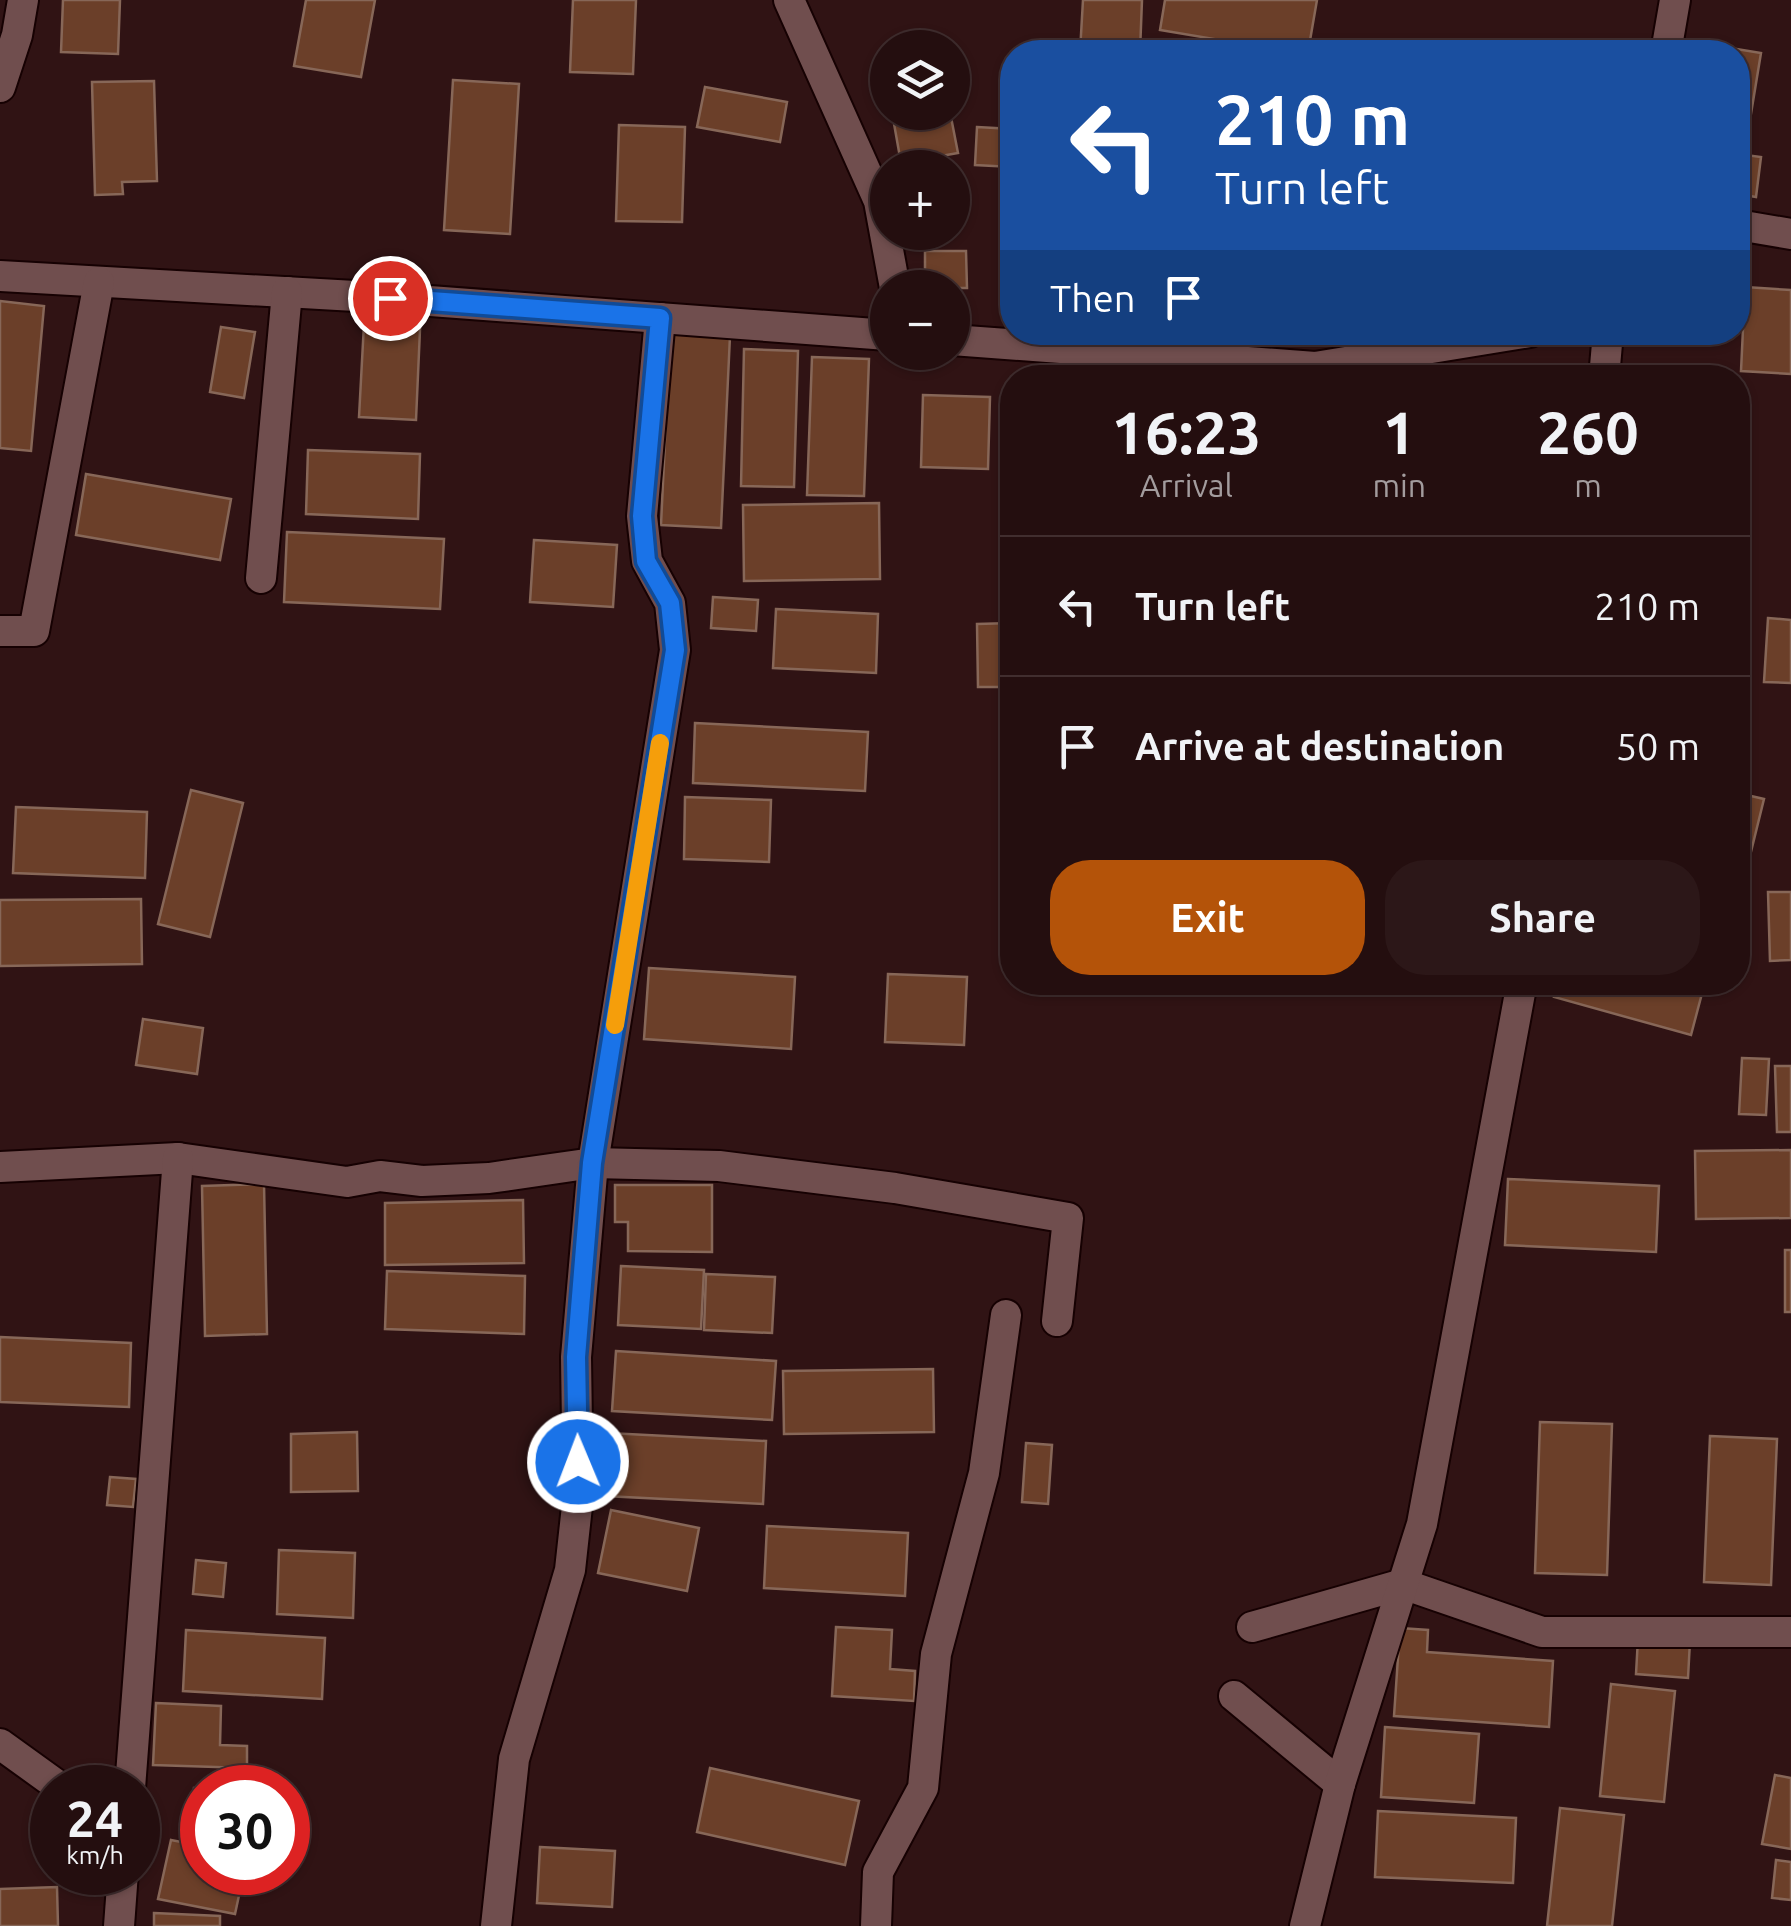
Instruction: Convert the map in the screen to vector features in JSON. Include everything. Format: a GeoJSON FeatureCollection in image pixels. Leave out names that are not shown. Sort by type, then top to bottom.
{"type":"FeatureCollection","features":[{"type":"Feature","properties":{"kind":"street"},"geometry":{"type":"LineString","coordinates":[[0,87],[17,35],[23,0]]}},
{"type":"Feature","properties":{"kind":"street"},"geometry":{"type":"LineString","coordinates":[[789,0],[879,201],[892,270]]}},
{"type":"Feature","properties":{"kind":"street"},"geometry":{"type":"LineString","coordinates":[[1668,40],[1675,0]]}},
{"type":"Feature","properties":{"kind":"street"},"geometry":{"type":"LineString","coordinates":[[1750,226],[1791,234]]}},
{"type":"Feature","properties":{"kind":"street"},"geometry":{"type":"LineString","coordinates":[[0,276],[287,292],[870,334]]}},
{"type":"Feature","properties":{"kind":"street"},"geometry":{"type":"LineString","coordinates":[[0,632],[34,631],[100,282]]}},
{"type":"Feature","properties":{"kind":"street"},"geometry":{"type":"LineString","coordinates":[[261,578],[287,292]]}},
{"type":"Feature","properties":{"kind":"street"},"geometry":{"type":"LineString","coordinates":[[496,1926],[514,1759],[570,1570],[578,1497],[576,1357],[592,1163],[675,650],[670,603],[646,561],[642,516],[660,318]]}},
{"type":"Feature","properties":{"kind":"street"},"geometry":{"type":"LineString","coordinates":[[970,341],[1000,344]]}},
{"type":"Feature","properties":{"kind":"street"},"geometry":{"type":"LineString","coordinates":[[1019,345],[1288,365]]}},
{"type":"Feature","properties":{"kind":"street"},"geometry":{"type":"LineString","coordinates":[[1327,365],[1450,345]]}},
{"type":"Feature","properties":{"kind":"street"},"geometry":{"type":"LineString","coordinates":[[1306,1926],[1340,1784],[1422,1524],[1520,995]]}},
{"type":"Feature","properties":{"kind":"street"},"geometry":{"type":"LineString","coordinates":[[132,1765],[178,1158]]}},
{"type":"Feature","properties":{"kind":"street"},"geometry":{"type":"LineString","coordinates":[[0,1167],[178,1158],[347,1182],[380,1176],[422,1181],[489,1178],[592,1163],[720,1166],[894,1188],[1068,1218],[1056,1321]]}},
{"type":"Feature","properties":{"kind":"street"},"geometry":{"type":"LineString","coordinates":[[876,1926],[878,1872],[923,1788],[936,1654],[984,1472],[1006,1315]]}},
{"type":"Feature","properties":{"kind":"street"},"geometry":{"type":"LineString","coordinates":[[1252,1626],[1403,1584],[1542,1632],[1791,1632]]}},
{"type":"Feature","properties":{"kind":"street"},"geometry":{"type":"LineString","coordinates":[[1234,1696],[1340,1784]]}},
{"type":"Feature","properties":{"kind":"street"},"geometry":{"type":"LineString","coordinates":[[0,1744],[30,1766]]}},
{"type":"Feature","properties":{"kind":"street"},"geometry":{"type":"LineString","coordinates":[[118,1926],[121,1895]]}},
{"type":"Feature","properties":{"kind":"building"},"geometry":{"type":"Polygon","coordinates":[[[63,0],[120,0],[118,54],[61,52],[63,0]]]}},
{"type":"Feature","properties":{"kind":"building"},"geometry":{"type":"Polygon","coordinates":[[[306,0],[375,0],[361,77],[294,66],[306,0]]]}},
{"type":"Feature","properties":{"kind":"building"},"geometry":{"type":"Polygon","coordinates":[[[573,0],[636,0],[633,74],[570,72],[573,0]]]}},
{"type":"Feature","properties":{"kind":"building"},"geometry":{"type":"Polygon","coordinates":[[[1083,0],[1142,0],[1140,40],[1081,40],[1083,0]]]}},
{"type":"Feature","properties":{"kind":"building"},"geometry":{"type":"Polygon","coordinates":[[[1165,0],[1317,0],[1310,40],[1220,40],[1160,30],[1165,0]]]}},
{"type":"Feature","properties":{"kind":"building"},"geometry":{"type":"Polygon","coordinates":[[[1750,51],[1761,53],[1750,120],[1750,51]]]}},
{"type":"Feature","properties":{"kind":"building"},"geometry":{"type":"Polygon","coordinates":[[[453,80],[519,84],[510,234],[444,230],[453,80]]]}},
{"type":"Feature","properties":{"kind":"building"},"geometry":{"type":"Polygon","coordinates":[[[154,81],[157,181],[122,182],[123,194],[95,195],[92,82],[154,81]]]}},
{"type":"Feature","properties":{"kind":"building"},"geometry":{"type":"Polygon","coordinates":[[[705,87],[787,102],[780,142],[697,127],[705,87]]]}},
{"type":"Feature","properties":{"kind":"building"},"geometry":{"type":"Polygon","coordinates":[[[619,125],[685,127],[682,222],[616,221],[619,125]]]}},
{"type":"Feature","properties":{"kind":"building"},"geometry":{"type":"Polygon","coordinates":[[[977,127],[1000,128],[1000,166],[975,165],[977,127]]]}},
{"type":"Feature","properties":{"kind":"building"},"geometry":{"type":"Polygon","coordinates":[[[895,130],[954,130],[957,150],[899,150],[895,130]]]}},
{"type":"Feature","properties":{"kind":"building"},"geometry":{"type":"Polygon","coordinates":[[[1750,156],[1761,157],[1756,197],[1750,196],[1750,156]]]}},
{"type":"Feature","properties":{"kind":"building"},"geometry":{"type":"Polygon","coordinates":[[[925,251],[966,251],[967,270],[925,270],[925,251]]]}},
{"type":"Feature","properties":{"kind":"building"},"geometry":{"type":"Polygon","coordinates":[[[1750,287],[1791,290],[1791,374],[1750,372],[1750,365],[1741,365],[1742,345],[1750,345],[1750,287]]]}},
{"type":"Feature","properties":{"kind":"building"},"geometry":{"type":"Polygon","coordinates":[[[0,301],[44,306],[31,451],[0,448],[0,301]]]}},
{"type":"Feature","properties":{"kind":"building"},"geometry":{"type":"Polygon","coordinates":[[[365,305],[421,307],[416,420],[359,417],[365,305]]]}},
{"type":"Feature","properties":{"kind":"building"},"geometry":{"type":"Polygon","coordinates":[[[221,327],[255,332],[244,398],[210,392],[221,327]]]}},
{"type":"Feature","properties":{"kind":"building"},"geometry":{"type":"Polygon","coordinates":[[[670,333],[730,336],[721,528],[661,525],[670,333]]]}},
{"type":"Feature","properties":{"kind":"building"},"geometry":{"type":"Polygon","coordinates":[[[744,349],[798,351],[794,487],[741,486],[744,349]]]}},
{"type":"Feature","properties":{"kind":"building"},"geometry":{"type":"Polygon","coordinates":[[[812,357],[869,359],[864,496],[807,495],[812,357]]]}},
{"type":"Feature","properties":{"kind":"building"},"geometry":{"type":"Polygon","coordinates":[[[923,395],[990,397],[988,469],[921,467],[923,395]]]}},
{"type":"Feature","properties":{"kind":"building"},"geometry":{"type":"Polygon","coordinates":[[[308,450],[420,454],[418,519],[306,514],[308,450]]]}},
{"type":"Feature","properties":{"kind":"building"},"geometry":{"type":"Polygon","coordinates":[[[86,474],[231,499],[220,560],[76,535],[86,474]]]}},
{"type":"Feature","properties":{"kind":"building"},"geometry":{"type":"Polygon","coordinates":[[[879,503],[880,579],[744,581],[743,505],[879,503]]]}},
{"type":"Feature","properties":{"kind":"building"},"geometry":{"type":"Polygon","coordinates":[[[287,532],[444,539],[440,609],[284,602],[287,532]]]}},
{"type":"Feature","properties":{"kind":"building"},"geometry":{"type":"Polygon","coordinates":[[[534,540],[617,545],[613,607],[530,602],[534,540]]]}},
{"type":"Feature","properties":{"kind":"building"},"geometry":{"type":"Polygon","coordinates":[[[713,597],[758,600],[756,631],[711,628],[713,597]]]}},
{"type":"Feature","properties":{"kind":"building"},"geometry":{"type":"Polygon","coordinates":[[[776,609],[878,614],[876,673],[773,668],[776,609]]]}},
{"type":"Feature","properties":{"kind":"building"},"geometry":{"type":"Polygon","coordinates":[[[1768,618],[1791,620],[1791,683],[1764,682],[1768,618]]]}},
{"type":"Feature","properties":{"kind":"building"},"geometry":{"type":"Polygon","coordinates":[[[1000,623],[1000,687],[978,687],[977,624],[1000,623]]]}},
{"type":"Feature","properties":{"kind":"building"},"geometry":{"type":"Polygon","coordinates":[[[695,723],[868,732],[865,791],[693,783],[695,723]]]}},
{"type":"Feature","properties":{"kind":"building"},"geometry":{"type":"Polygon","coordinates":[[[191,790],[243,803],[210,937],[158,924],[191,790]]]}},
{"type":"Feature","properties":{"kind":"building"},"geometry":{"type":"Polygon","coordinates":[[[1750,796],[1764,799],[1750,856],[1750,796]]]}},
{"type":"Feature","properties":{"kind":"building"},"geometry":{"type":"Polygon","coordinates":[[[685,797],[771,800],[769,862],[684,859],[685,797]]]}},
{"type":"Feature","properties":{"kind":"building"},"geometry":{"type":"Polygon","coordinates":[[[16,807],[147,812],[145,878],[13,873],[16,807]]]}},
{"type":"Feature","properties":{"kind":"building"},"geometry":{"type":"Polygon","coordinates":[[[1768,892],[1791,892],[1791,960],[1770,961],[1768,892]]]}},
{"type":"Feature","properties":{"kind":"building"},"geometry":{"type":"Polygon","coordinates":[[[141,899],[142,964],[0,966],[0,900],[141,899]]]}},
{"type":"Feature","properties":{"kind":"building"},"geometry":{"type":"Polygon","coordinates":[[[649,968],[795,977],[791,1049],[644,1039],[649,968]]]}},
{"type":"Feature","properties":{"kind":"building"},"geometry":{"type":"Polygon","coordinates":[[[888,974],[967,977],[964,1045],[885,1042],[888,974]]]}},
{"type":"Feature","properties":{"kind":"building"},"geometry":{"type":"Polygon","coordinates":[[[1555,995],[1702,995],[1691,1035],[1555,995]]]}},
{"type":"Feature","properties":{"kind":"building"},"geometry":{"type":"Polygon","coordinates":[[[143,1019],[203,1028],[197,1074],[136,1065],[143,1019]]]}},
{"type":"Feature","properties":{"kind":"building"},"geometry":{"type":"Polygon","coordinates":[[[1742,1058],[1769,1059],[1766,1115],[1739,1114],[1742,1058]]]}},
{"type":"Feature","properties":{"kind":"building"},"geometry":{"type":"Polygon","coordinates":[[[1775,1066],[1791,1066],[1791,1132],[1777,1132],[1775,1066]]]}},
{"type":"Feature","properties":{"kind":"building"},"geometry":{"type":"Polygon","coordinates":[[[1791,1150],[1791,1218],[1696,1219],[1695,1151],[1791,1150]]]}},
{"type":"Feature","properties":{"kind":"building"},"geometry":{"type":"Polygon","coordinates":[[[1508,1179],[1659,1186],[1656,1252],[1505,1245],[1508,1179]]]}},
{"type":"Feature","properties":{"kind":"building"},"geometry":{"type":"Polygon","coordinates":[[[264,1184],[267,1334],[205,1336],[202,1186],[264,1184]]]}},
{"type":"Feature","properties":{"kind":"building"},"geometry":{"type":"Polygon","coordinates":[[[615,1185],[712,1185],[712,1252],[628,1251],[628,1222],[615,1222],[615,1185]]]}},
{"type":"Feature","properties":{"kind":"building"},"geometry":{"type":"Polygon","coordinates":[[[523,1200],[524,1263],[385,1265],[385,1203],[523,1200]]]}},
{"type":"Feature","properties":{"kind":"building"},"geometry":{"type":"Polygon","coordinates":[[[1785,1250],[1791,1250],[1791,1312],[1785,1312],[1785,1250]]]}},
{"type":"Feature","properties":{"kind":"building"},"geometry":{"type":"Polygon","coordinates":[[[621,1266],[704,1270],[701,1329],[618,1325],[621,1266]]]}},
{"type":"Feature","properties":{"kind":"building"},"geometry":{"type":"Polygon","coordinates":[[[387,1271],[525,1276],[524,1334],[385,1329],[387,1271]]]}},
{"type":"Feature","properties":{"kind":"building"},"geometry":{"type":"Polygon","coordinates":[[[706,1274],[775,1277],[772,1333],[704,1330],[706,1274]]]}},
{"type":"Feature","properties":{"kind":"building"},"geometry":{"type":"Polygon","coordinates":[[[0,1337],[131,1343],[129,1407],[0,1402],[0,1337]]]}},
{"type":"Feature","properties":{"kind":"building"},"geometry":{"type":"Polygon","coordinates":[[[616,1351],[776,1361],[772,1420],[612,1411],[616,1351]]]}},
{"type":"Feature","properties":{"kind":"building"},"geometry":{"type":"Polygon","coordinates":[[[933,1369],[934,1432],[784,1434],[783,1371],[933,1369]]]}},
{"type":"Feature","properties":{"kind":"building"},"geometry":{"type":"Polygon","coordinates":[[[1540,1422],[1612,1424],[1607,1575],[1535,1573],[1540,1422]]]}},
{"type":"Feature","properties":{"kind":"building"},"geometry":{"type":"Polygon","coordinates":[[[357,1432],[358,1491],[291,1492],[291,1434],[357,1432]]]}},
{"type":"Feature","properties":{"kind":"building"},"geometry":{"type":"Polygon","coordinates":[[[608,1433],[766,1441],[763,1504],[605,1496],[608,1433]]]}},
{"type":"Feature","properties":{"kind":"building"},"geometry":{"type":"Polygon","coordinates":[[[1710,1436],[1777,1439],[1771,1585],[1704,1582],[1710,1436]]]}},
{"type":"Feature","properties":{"kind":"building"},"geometry":{"type":"Polygon","coordinates":[[[1026,1443],[1052,1445],[1048,1504],[1022,1502],[1026,1443]]]}},
{"type":"Feature","properties":{"kind":"building"},"geometry":{"type":"Polygon","coordinates":[[[110,1477],[136,1479],[133,1507],[107,1505],[110,1477]]]}},
{"type":"Feature","properties":{"kind":"building"},"geometry":{"type":"Polygon","coordinates":[[[611,1510],[699,1528],[687,1591],[598,1573],[611,1510]]]}},
{"type":"Feature","properties":{"kind":"building"},"geometry":{"type":"Polygon","coordinates":[[[767,1526],[908,1533],[905,1596],[764,1588],[767,1526]]]}},
{"type":"Feature","properties":{"kind":"building"},"geometry":{"type":"Polygon","coordinates":[[[279,1550],[355,1553],[353,1618],[277,1614],[279,1550]]]}},
{"type":"Feature","properties":{"kind":"building"},"geometry":{"type":"Polygon","coordinates":[[[196,1560],[226,1563],[223,1597],[193,1594],[196,1560]]]}},
{"type":"Feature","properties":{"kind":"building"},"geometry":{"type":"Polygon","coordinates":[[[836,1627],[892,1630],[890,1669],[915,1671],[914,1701],[832,1696],[836,1627]]]}},
{"type":"Feature","properties":{"kind":"building"},"geometry":{"type":"Polygon","coordinates":[[[1400,1628],[1428,1630],[1427,1652],[1553,1661],[1549,1727],[1394,1716],[1400,1628]]]}},
{"type":"Feature","properties":{"kind":"building"},"geometry":{"type":"Polygon","coordinates":[[[186,1630],[325,1638],[322,1699],[183,1691],[186,1630]]]}},
{"type":"Feature","properties":{"kind":"building"},"geometry":{"type":"Polygon","coordinates":[[[1638,1638],[1690,1641],[1688,1678],[1636,1674],[1638,1638]]]}},
{"type":"Feature","properties":{"kind":"building"},"geometry":{"type":"Polygon","coordinates":[[[1611,1684],[1675,1691],[1664,1802],[1600,1796],[1611,1684]]]}},
{"type":"Feature","properties":{"kind":"building"},"geometry":{"type":"Polygon","coordinates":[[[156,1703],[221,1706],[220,1745],[247,1746],[247,1765],[153,1765],[156,1703]]]}},
{"type":"Feature","properties":{"kind":"building"},"geometry":{"type":"Polygon","coordinates":[[[1385,1727],[1479,1734],[1474,1803],[1381,1797],[1385,1727]]]}},
{"type":"Feature","properties":{"kind":"building"},"geometry":{"type":"Polygon","coordinates":[[[710,1768],[859,1801],[845,1865],[697,1832],[710,1768]]]}},
{"type":"Feature","properties":{"kind":"building"},"geometry":{"type":"Polygon","coordinates":[[[1775,1775],[1791,1778],[1791,1849],[1762,1844],[1775,1775]]]}},
{"type":"Feature","properties":{"kind":"building"},"geometry":{"type":"Polygon","coordinates":[[[1560,1808],[1624,1815],[1612,1926],[1547,1926],[1560,1808]]]}},
{"type":"Feature","properties":{"kind":"building"},"geometry":{"type":"Polygon","coordinates":[[[1378,1811],[1516,1818],[1513,1883],[1375,1877],[1378,1811]]]}},
{"type":"Feature","properties":{"kind":"building"},"geometry":{"type":"Polygon","coordinates":[[[171,1840],[180,1842],[180,1895],[239,1895],[235,1914],[158,1899],[171,1840]]]}},
{"type":"Feature","properties":{"kind":"building"},"geometry":{"type":"Polygon","coordinates":[[[540,1847],[615,1851],[612,1907],[537,1903],[540,1847]]]}},
{"type":"Feature","properties":{"kind":"building"},"geometry":{"type":"Polygon","coordinates":[[[1776,1860],[1791,1862],[1791,1900],[1772,1898],[1776,1860]]]}},
{"type":"Feature","properties":{"kind":"building"},"geometry":{"type":"Polygon","coordinates":[[[30,1888],[30,1895],[57,1895],[58,1926],[0,1926],[0,1889],[30,1888]]]}},
{"type":"Feature","properties":{"kind":"building"},"geometry":{"type":"Polygon","coordinates":[[[154,1913],[220,1916],[220,1926],[154,1926],[154,1913]]]}},
{"type":"Feature","properties":{"kind":"slow traffic"},"geometry":{"type":"LineString","coordinates":[[615,1025],[660,743]]}},
{"type":"Feature","properties":{"kind":"route"},"geometry":{"type":"LineString","coordinates":[[390,298],[660,318],[642,516],[646,561],[670,603],[675,650],[592,1163],[576,1357],[578,1462]]}}]}
